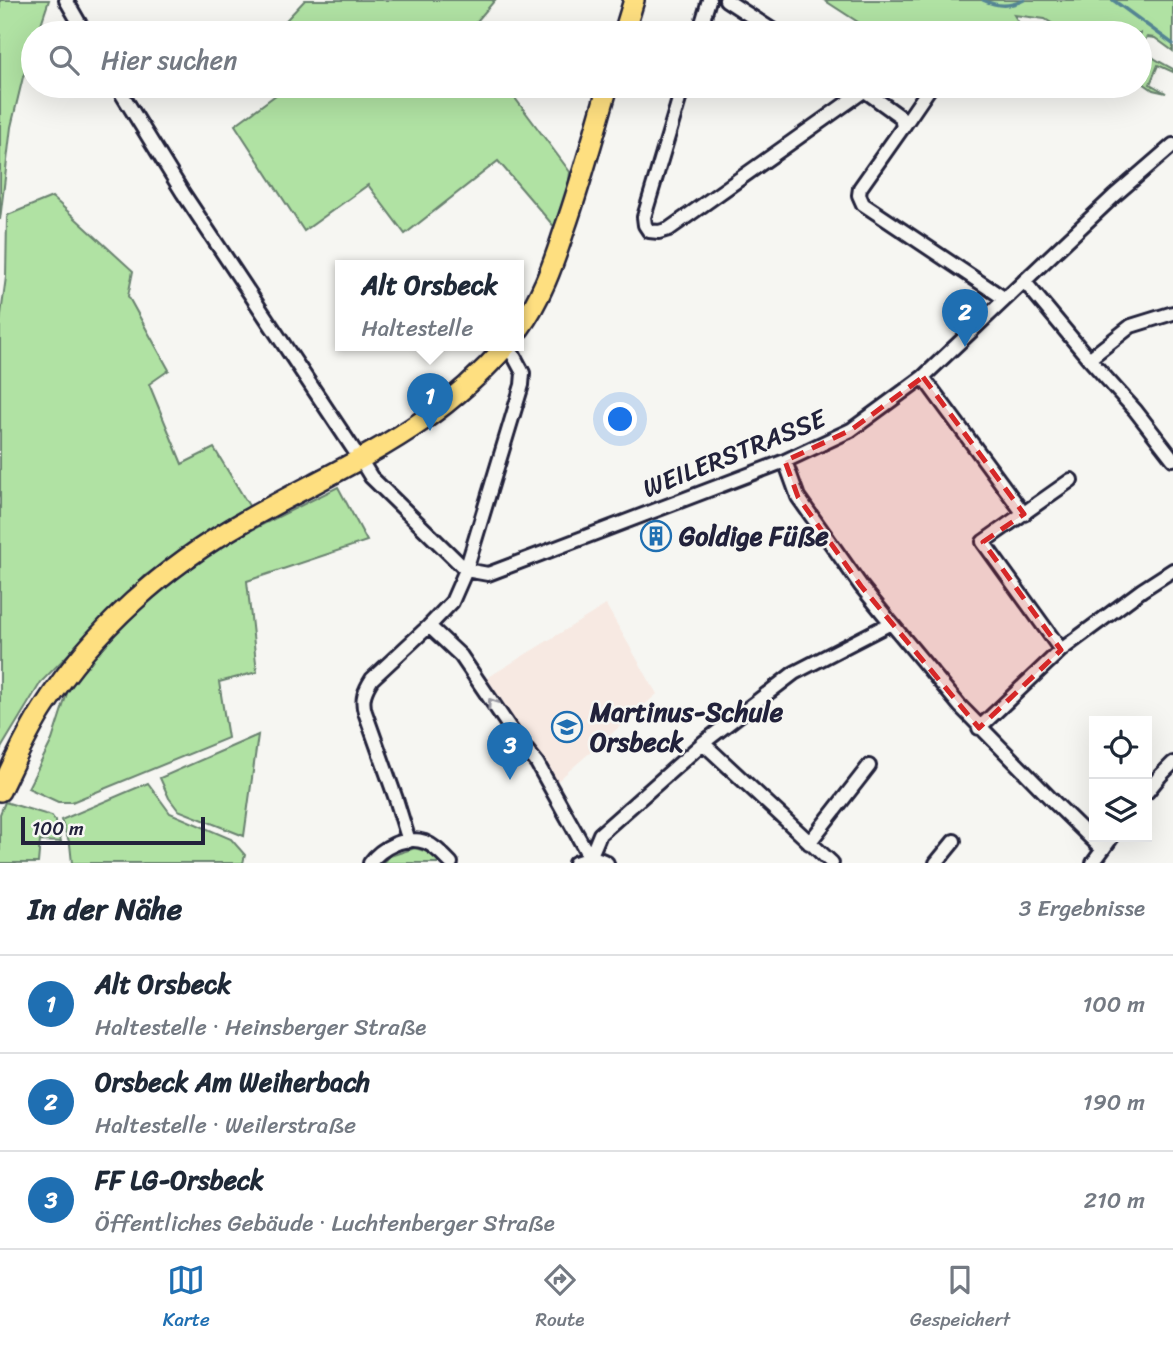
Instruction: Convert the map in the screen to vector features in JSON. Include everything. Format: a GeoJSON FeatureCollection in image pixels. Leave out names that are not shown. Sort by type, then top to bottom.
{"type":"FeatureCollection","features":[{"type":"Feature","properties":{"kind":"main road"},"geometry":{"type":"LineString","coordinates":[[628,21],[634,0]]}},
{"type":"Feature","properties":{"kind":"main road"},"geometry":{"type":"LineString","coordinates":[[524,322],[537,302],[550,272],[604,98]]}},
{"type":"Feature","properties":{"kind":"main road"},"geometry":{"type":"LineString","coordinates":[[0,791],[44,707],[89,647],[135,599],[189,556],[234,527],[408,430],[471,383],[502,351]]}},
{"type":"Feature","properties":{"kind":"street"},"geometry":{"type":"LineString","coordinates":[[66,0],[78,21]]}},
{"type":"Feature","properties":{"kind":"street"},"geometry":{"type":"LineString","coordinates":[[703,21],[709,0]]}},
{"type":"Feature","properties":{"kind":"street"},"geometry":{"type":"LineString","coordinates":[[726,0],[758,21]]}},
{"type":"Feature","properties":{"kind":"street"},"geometry":{"type":"LineString","coordinates":[[124,98],[183,194],[370,477],[466,570]]}},
{"type":"Feature","properties":{"kind":"street"},"geometry":{"type":"LineString","coordinates":[[679,98],[644,218],[649,231],[669,229],[848,98]]}},
{"type":"Feature","properties":{"kind":"street"},"geometry":{"type":"LineString","coordinates":[[875,98],[901,117],[903,127]]}},
{"type":"Feature","properties":{"kind":"street"},"geometry":{"type":"LineString","coordinates":[[923,98],[860,188],[859,195],[863,204],[1006,299]]}},
{"type":"Feature","properties":{"kind":"street","name":"WEILERSTRASSE"},"geometry":{"type":"LineString","coordinates":[[466,570],[488,574],[785,461],[851,430],[923,377],[1114,196],[1173,145]]}},
{"type":"Feature","properties":{"kind":"street"},"geometry":{"type":"LineString","coordinates":[[1024,281],[1171,454]]}},
{"type":"Feature","properties":{"kind":"street"},"geometry":{"type":"LineString","coordinates":[[1089,359],[1131,326],[1173,313]]}},
{"type":"Feature","properties":{"kind":"street"},"geometry":{"type":"LineString","coordinates":[[409,841],[365,712],[363,698],[372,679],[452,602],[466,570],[522,385],[523,373],[511,351]]}},
{"type":"Feature","properties":{"kind":"street"},"geometry":{"type":"LineString","coordinates":[[923,377],[1024,514]]}},
{"type":"Feature","properties":{"kind":"street"},"geometry":{"type":"LineString","coordinates":[[785,461],[798,498],[891,623],[979,728],[1102,849]]}},
{"type":"Feature","properties":{"kind":"street"},"geometry":{"type":"LineString","coordinates":[[1062,650],[984,542],[1072,480]]}},
{"type":"Feature","properties":{"kind":"street"},"geometry":{"type":"LineString","coordinates":[[979,728],[1062,650],[1173,570]]}},
{"type":"Feature","properties":{"kind":"street"},"geometry":{"type":"LineString","coordinates":[[590,858],[600,834],[703,743],[794,673],[891,623]]}},
{"type":"Feature","properties":{"kind":"street"},"geometry":{"type":"LineString","coordinates":[[429,626],[461,656],[537,763],[590,858]]}},
{"type":"Feature","properties":{"kind":"street"},"geometry":{"type":"LineString","coordinates":[[703,743],[832,863]]}},
{"type":"Feature","properties":{"kind":"street"},"geometry":{"type":"LineString","coordinates":[[1152,786],[1173,763]]}},
{"type":"Feature","properties":{"kind":"street"},"geometry":{"type":"LineString","coordinates":[[809,842],[869,766]]}},
{"type":"Feature","properties":{"kind":"street"},"geometry":{"type":"LineString","coordinates":[[370,863],[377,853],[409,841],[424,842],[438,849],[451,863]]}},
{"type":"Feature","properties":{"kind":"street"},"geometry":{"type":"LineString","coordinates":[[936,863],[954,841]]}},
{"type":"Feature","properties":{"kind":"street"},"geometry":{"type":"LineString","coordinates":[[1093,863],[1108,842]]}},
{"type":"Feature","properties":{"kind":"street"},"geometry":{"type":"LineString","coordinates":[[575,863],[590,858],[607,863]]}},
{"type":"Feature","properties":{"kind":"highlighted area"},"geometry":{"type":"Polygon","coordinates":[[[923,377],[1024,514],[983,542],[1061,650],[979,728],[861,586],[798,497],[785,461],[851,430],[923,377]]]}},
{"type":"Feature","properties":{"kind":"shaded area","name":"Martinus-Schule Orsbeck"},"geometry":{"type":"Polygon","coordinates":[[[606,605],[657,694],[554,784],[482,681],[606,605]]]}},
{"type":"Feature","properties":{"kind":"green space"},"geometry":{"type":"Polygon","coordinates":[[[0,0],[49,0],[42,21],[21,21],[21,85],[11,127],[0,220],[0,0]]]}},
{"type":"Feature","properties":{"kind":"green space"},"geometry":{"type":"Polygon","coordinates":[[[305,0],[495,0],[477,21],[285,21],[305,0]]]}},
{"type":"Feature","properties":{"kind":"green space"},"geometry":{"type":"Polygon","coordinates":[[[824,0],[1173,0],[1173,51],[1152,38],[1152,21],[1048,21],[1014,15],[1018,21],[856,21],[824,0]]]}},
{"type":"Feature","properties":{"kind":"green space"},"geometry":{"type":"Polygon","coordinates":[[[1152,57],[1173,69],[1173,72],[1158,65],[1152,79],[1152,57]]]}},
{"type":"Feature","properties":{"kind":"green space"},"geometry":{"type":"Polygon","coordinates":[[[1152,85],[1166,93],[1153,90],[1152,85]]]}},
{"type":"Feature","properties":{"kind":"green space"},"geometry":{"type":"Polygon","coordinates":[[[272,98],[515,98],[570,172],[566,206],[557,230],[498,161],[405,234],[368,185],[304,231],[235,125],[272,98]]]}},
{"type":"Feature","properties":{"kind":"green space"},"geometry":{"type":"Polygon","coordinates":[[[52,197],[133,271],[128,296],[169,370],[149,384],[182,464],[214,448],[251,509],[217,526],[146,575],[41,682],[0,750],[0,322],[6,277],[7,219],[8,215],[52,197]]]}},
{"type":"Feature","properties":{"kind":"green space"},"geometry":{"type":"Polygon","coordinates":[[[338,487],[367,541],[247,581],[257,672],[219,682],[228,738],[72,802],[58,802],[28,788],[52,740],[70,684],[144,603],[216,548],[338,487]]]}},
{"type":"Feature","properties":{"kind":"green space"},"geometry":{"type":"Polygon","coordinates":[[[258,735],[244,836],[178,810],[160,778],[258,735]]]}},
{"type":"Feature","properties":{"kind":"green space"},"geometry":{"type":"Polygon","coordinates":[[[148,783],[170,813],[231,839],[245,855],[243,863],[72,863],[70,844],[61,820],[148,783]]]}},
{"type":"Feature","properties":{"kind":"green space"},"geometry":{"type":"Polygon","coordinates":[[[5,802],[52,816],[58,826],[61,842],[40,841],[38,863],[0,863],[0,814],[5,802]]]}},
{"type":"Feature","properties":{"kind":"green space"},"geometry":{"type":"Polygon","coordinates":[[[415,848],[431,853],[442,863],[382,863],[390,856],[415,848]]]}},
{"type":"Feature","properties":{"kind":"waterway"},"geometry":{"type":"LineString","coordinates":[[983,0],[1004,5],[1024,0]]}},
{"type":"Feature","properties":{"kind":"waterway"},"geometry":{"type":"LineString","coordinates":[[1113,0],[1142,21]]}},
{"type":"Feature","properties":{"kind":"waterway"},"geometry":{"type":"LineString","coordinates":[[1152,29],[1173,44]]}},
{"type":"Feature","properties":{"kind":"place","name":"Orsbeck Am Weiherbach"},"geometry":{"type":"Point","coordinates":[965,347]}},
{"type":"Feature","properties":{"kind":"place","name":"Alt Orsbeck"},"geometry":{"type":"Point","coordinates":[430,431]}},
{"type":"Feature","properties":{"kind":"place","name":"Goldige Füße"},"geometry":{"type":"Point","coordinates":[656,536]}},
{"type":"Feature","properties":{"kind":"place","name":"Martinus-Schule Orsbeck"},"geometry":{"type":"Point","coordinates":[567,727]}},
{"type":"Feature","properties":{"kind":"place","name":"FF LG-Orsbeck"},"geometry":{"type":"Point","coordinates":[510,780]}}]}
